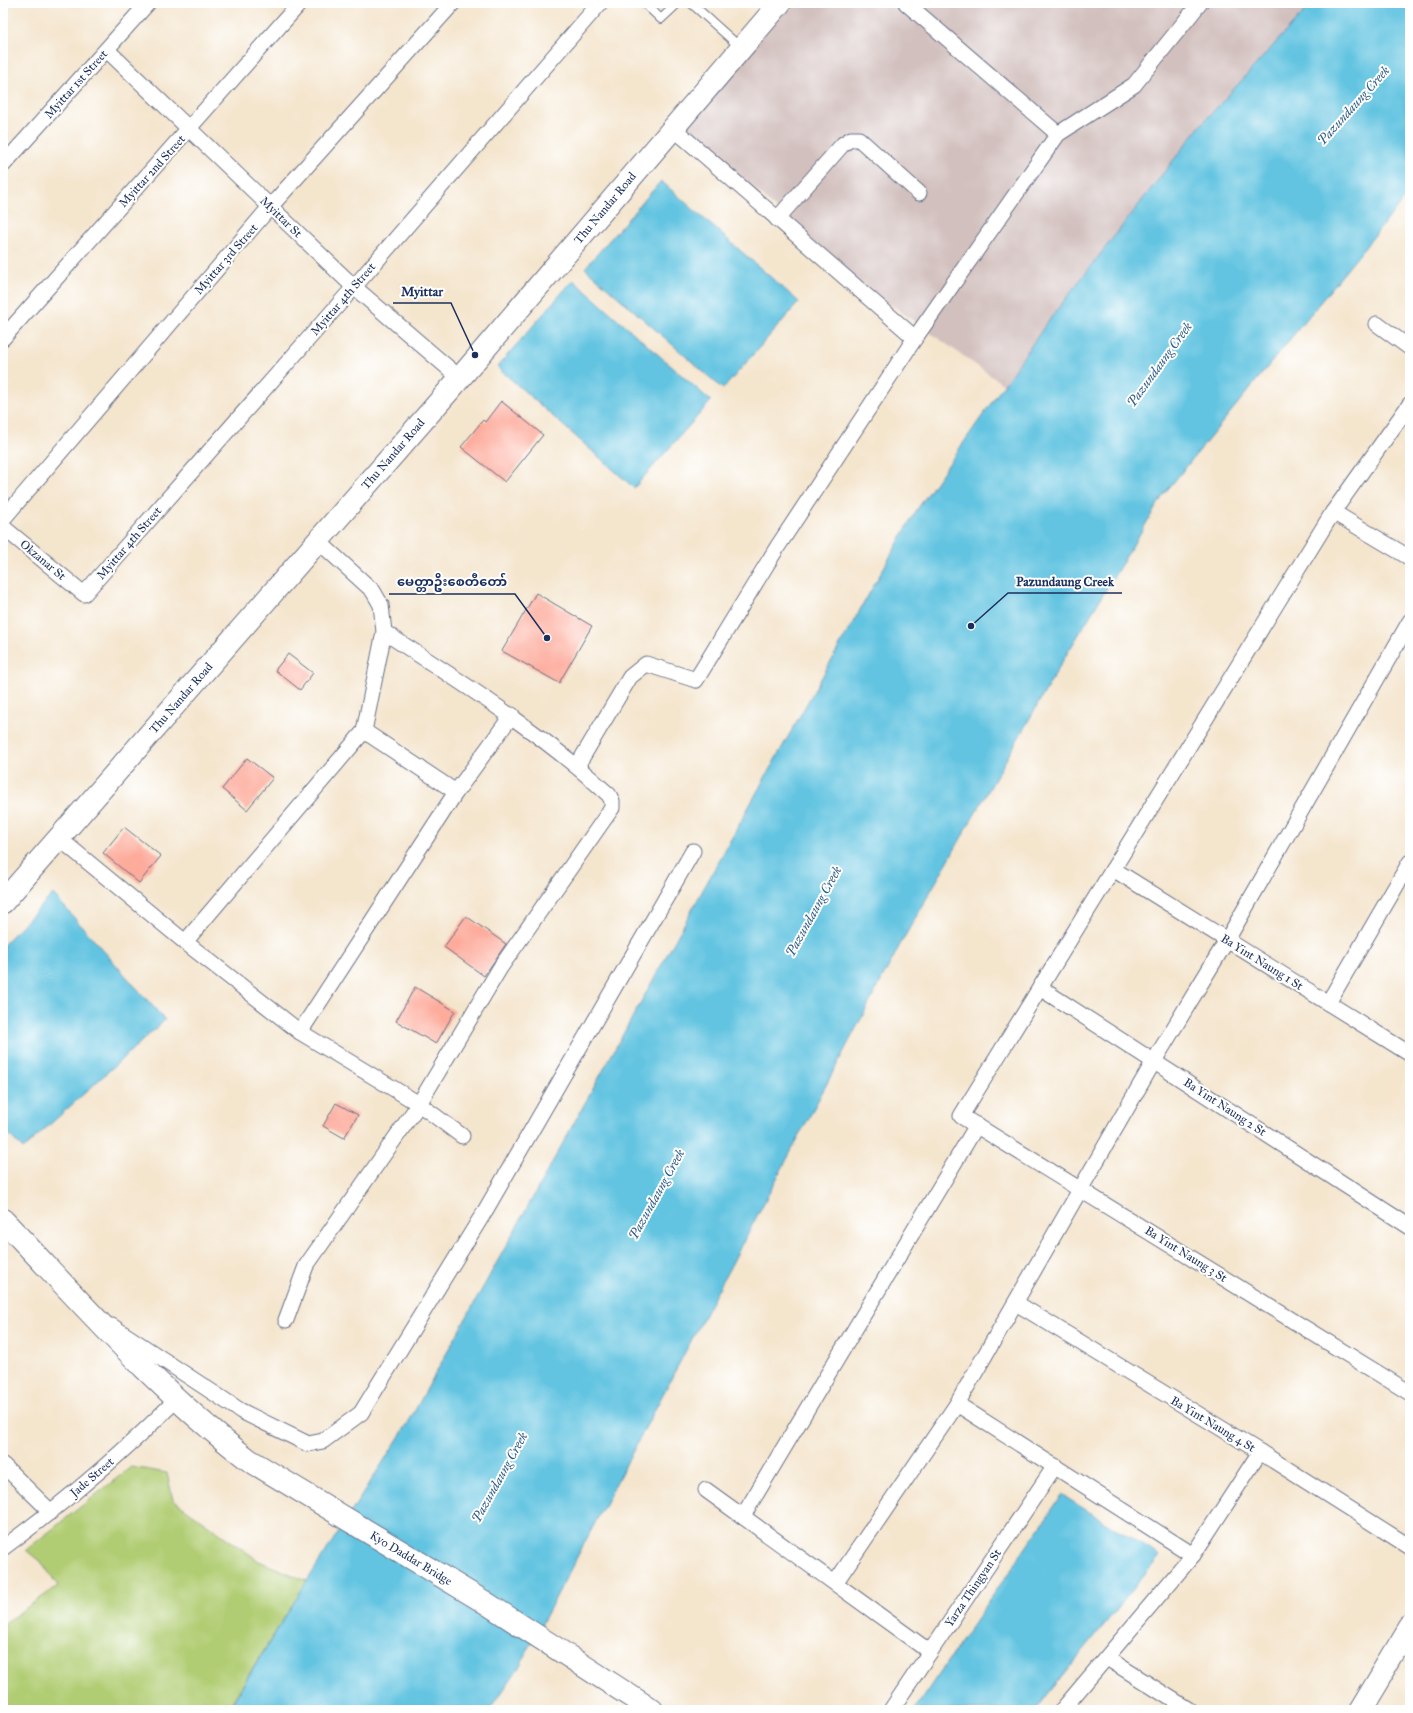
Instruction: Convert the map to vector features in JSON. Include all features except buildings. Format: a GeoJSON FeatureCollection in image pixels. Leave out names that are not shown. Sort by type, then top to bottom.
{"type":"FeatureCollection","features":[{"type":"Feature","properties":{"kind":"main road","name":"Thu Nandar Road"},"geometry":{"type":"LineString","coordinates":[[3,902],[60,839],[460,378],[780,3]]}},
{"type":"Feature","properties":{"kind":"main road","name":"Kyo Daddar Bridge"},"geometry":{"type":"LineString","coordinates":[[3,1220],[179,1403],[219,1438],[249,1460],[486,1603],[652,1710]]}},
{"type":"Feature","properties":{"kind":"main road"},"geometry":{"type":"LineString","coordinates":[[1360,1710],[1410,1627]]}},
{"type":"Feature","properties":{"kind":"street","name":"Myittar 1st Street"},"geometry":{"type":"LineString","coordinates":[[3,165],[148,3]]}},
{"type":"Feature","properties":{"kind":"street","name":"Myittar 2nd Street"},"geometry":{"type":"LineString","coordinates":[[3,338],[300,3]]}},
{"type":"Feature","properties":{"kind":"street","name":"Myittar 3rd Street"},"geometry":{"type":"LineString","coordinates":[[3,519],[270,207],[453,3]]}},
{"type":"Feature","properties":{"kind":"street","name":"Myittar 4th Street"},"geometry":{"type":"LineString","coordinates":[[84,594],[354,287],[600,3]]}},
{"type":"Feature","properties":{"kind":"street"},"geometry":{"type":"LineString","coordinates":[[906,3],[1058,134]]}},
{"type":"Feature","properties":{"kind":"street"},"geometry":{"type":"LineString","coordinates":[[577,766],[630,677],[646,664],[696,680],[778,546],[915,338],[1058,134],[1134,85],[1200,3]]}},
{"type":"Feature","properties":{"kind":"street","name":"Myittar St"},"geometry":{"type":"LineString","coordinates":[[107,50],[354,287],[460,378]]}},
{"type":"Feature","properties":{"kind":"street"},"geometry":{"type":"LineString","coordinates":[[673,128],[915,338]]}},
{"type":"Feature","properties":{"kind":"street"},"geometry":{"type":"LineString","coordinates":[[777,219],[843,144],[851,139],[859,139],[919,193]]}},
{"type":"Feature","properties":{"kind":"street"},"geometry":{"type":"LineString","coordinates":[[1377,324],[1410,348]]}},
{"type":"Feature","properties":{"kind":"street"},"geometry":{"type":"LineString","coordinates":[[1040,988],[1333,512],[1410,404]]}},
{"type":"Feature","properties":{"kind":"street"},"geometry":{"type":"LineString","coordinates":[[1333,512],[1410,558]]}},
{"type":"Feature","properties":{"kind":"street","name":"Okzanar St"},"geometry":{"type":"LineString","coordinates":[[3,527],[84,594]]}},
{"type":"Feature","properties":{"kind":"street"},"geometry":{"type":"LineString","coordinates":[[185,942],[364,731],[384,632],[381,605],[378,598],[318,540]]}},
{"type":"Feature","properties":{"kind":"street"},"geometry":{"type":"LineString","coordinates":[[835,1583],[957,1404],[1154,1061],[1227,940],[1410,621]]}},
{"type":"Feature","properties":{"kind":"street"},"geometry":{"type":"LineString","coordinates":[[286,1320],[306,1266],[419,1104],[500,968],[612,808],[612,801],[608,796],[577,766],[512,715],[384,632]]}},
{"type":"Feature","properties":{"kind":"street"},"geometry":{"type":"LineString","coordinates":[[300,1032],[456,792],[512,715]]}},
{"type":"Feature","properties":{"kind":"street"},"geometry":{"type":"LineString","coordinates":[[364,731],[456,792]]}},
{"type":"Feature","properties":{"kind":"street"},"geometry":{"type":"LineString","coordinates":[[60,839],[185,942],[300,1032],[419,1104],[462,1136]]}},
{"type":"Feature","properties":{"kind":"street"},"geometry":{"type":"LineString","coordinates":[[93,1314],[241,1411],[308,1444],[323,1441],[361,1413],[485,1211],[693,851]]}},
{"type":"Feature","properties":{"kind":"street"},"geometry":{"type":"LineString","coordinates":[[1328,1003],[1410,862]]}},
{"type":"Feature","properties":{"kind":"street","name":"Ba Yint Naung 1 St"},"geometry":{"type":"LineString","coordinates":[[1113,869],[1410,1054]]}},
{"type":"Feature","properties":{"kind":"street","name":"Ba Yint Naung 2 St"},"geometry":{"type":"LineString","coordinates":[[1040,988],[1410,1227]]}},
{"type":"Feature","properties":{"kind":"street","name":"Ba Yint Naung 3 St"},"geometry":{"type":"LineString","coordinates":[[1040,988],[961,1116],[1410,1393]]}},
{"type":"Feature","properties":{"kind":"street"},"geometry":{"type":"LineString","coordinates":[[742,1516],[977,1125]]}},
{"type":"Feature","properties":{"kind":"street","name":"Ba Yint Naung 4 St"},"geometry":{"type":"LineString","coordinates":[[1016,1303],[1260,1452],[1410,1547]]}},
{"type":"Feature","properties":{"kind":"street","name":"Jade Street"},"geometry":{"type":"LineString","coordinates":[[3,1548],[51,1512],[179,1403]]}},
{"type":"Feature","properties":{"kind":"street"},"geometry":{"type":"LineString","coordinates":[[957,1404],[1193,1555]]}},
{"type":"Feature","properties":{"kind":"street"},"geometry":{"type":"LineString","coordinates":[[1062,1710],[1193,1555],[1260,1452]]}},
{"type":"Feature","properties":{"kind":"street"},"geometry":{"type":"LineString","coordinates":[[3,1466],[51,1512]]}},
{"type":"Feature","properties":{"kind":"street","name":"Yarza Thingyan St"},"geometry":{"type":"LineString","coordinates":[[891,1710],[1055,1466]]}},
{"type":"Feature","properties":{"kind":"street"},"geometry":{"type":"LineString","coordinates":[[706,1490],[930,1652]]}},
{"type":"Feature","properties":{"kind":"street"},"geometry":{"type":"LineString","coordinates":[[1107,1658],[1189,1710]]}},
{"type":"Feature","properties":{"kind":"lane"},"geometry":{"type":"LineString","coordinates":[[644,3],[661,19],[678,3]]}},
{"type":"Feature","properties":{"kind":"lane"},"geometry":{"type":"LineString","coordinates":[[691,3],[741,48]]}},
{"type":"Feature","properties":{"kind":"shaded area"},"geometry":{"type":"Polygon","coordinates":[[[785,3],[1312,3],[1200,126],[1049,320],[1004,385],[831,262],[682,119],[785,3]]]}},
{"type":"Feature","properties":{"kind":"green space"},"geometry":{"type":"Polygon","coordinates":[[[131,1467],[167,1473],[173,1500],[259,1561],[307,1581],[227,1710],[3,1710],[3,1624],[58,1586],[43,1564],[26,1550],[131,1467]]]}},
{"type":"Feature","properties":{"kind":"water"},"geometry":{"type":"Polygon","coordinates":[[[1312,3],[1410,3],[1410,192],[1164,494],[1062,662],[901,943],[519,1667],[490,1710],[228,1710],[307,1581],[408,1423],[767,774],[916,511],[1049,320],[1200,126],[1312,3]]]}},
{"type":"Feature","properties":{"kind":"water"},"geometry":{"type":"Polygon","coordinates":[[[661,181],[799,302],[723,389],[585,268],[661,181]]]}},
{"type":"Feature","properties":{"kind":"water"},"geometry":{"type":"Polygon","coordinates":[[[573,280],[711,401],[634,488],[497,367],[573,280]]]}},
{"type":"Feature","properties":{"kind":"water"},"geometry":{"type":"Polygon","coordinates":[[[53,894],[165,1020],[23,1149],[3,1128],[3,945],[53,894]]]}},
{"type":"Feature","properties":{"kind":"water"},"geometry":{"type":"Polygon","coordinates":[[[1062,1495],[1160,1556],[1035,1710],[914,1710],[1062,1495]]]}},
{"type":"Feature","properties":{"kind":"place","name":"Myittar"},"geometry":{"type":"Point","coordinates":[475,355]}},
{"type":"Feature","properties":{"kind":"place","name":"Pazundaung Creek"},"geometry":{"type":"Point","coordinates":[971,626]}},
{"type":"Feature","properties":{"kind":"place","name":"မေတ္တာဦးစေတီတော်"},"geometry":{"type":"Point","coordinates":[547,638]}}]}
